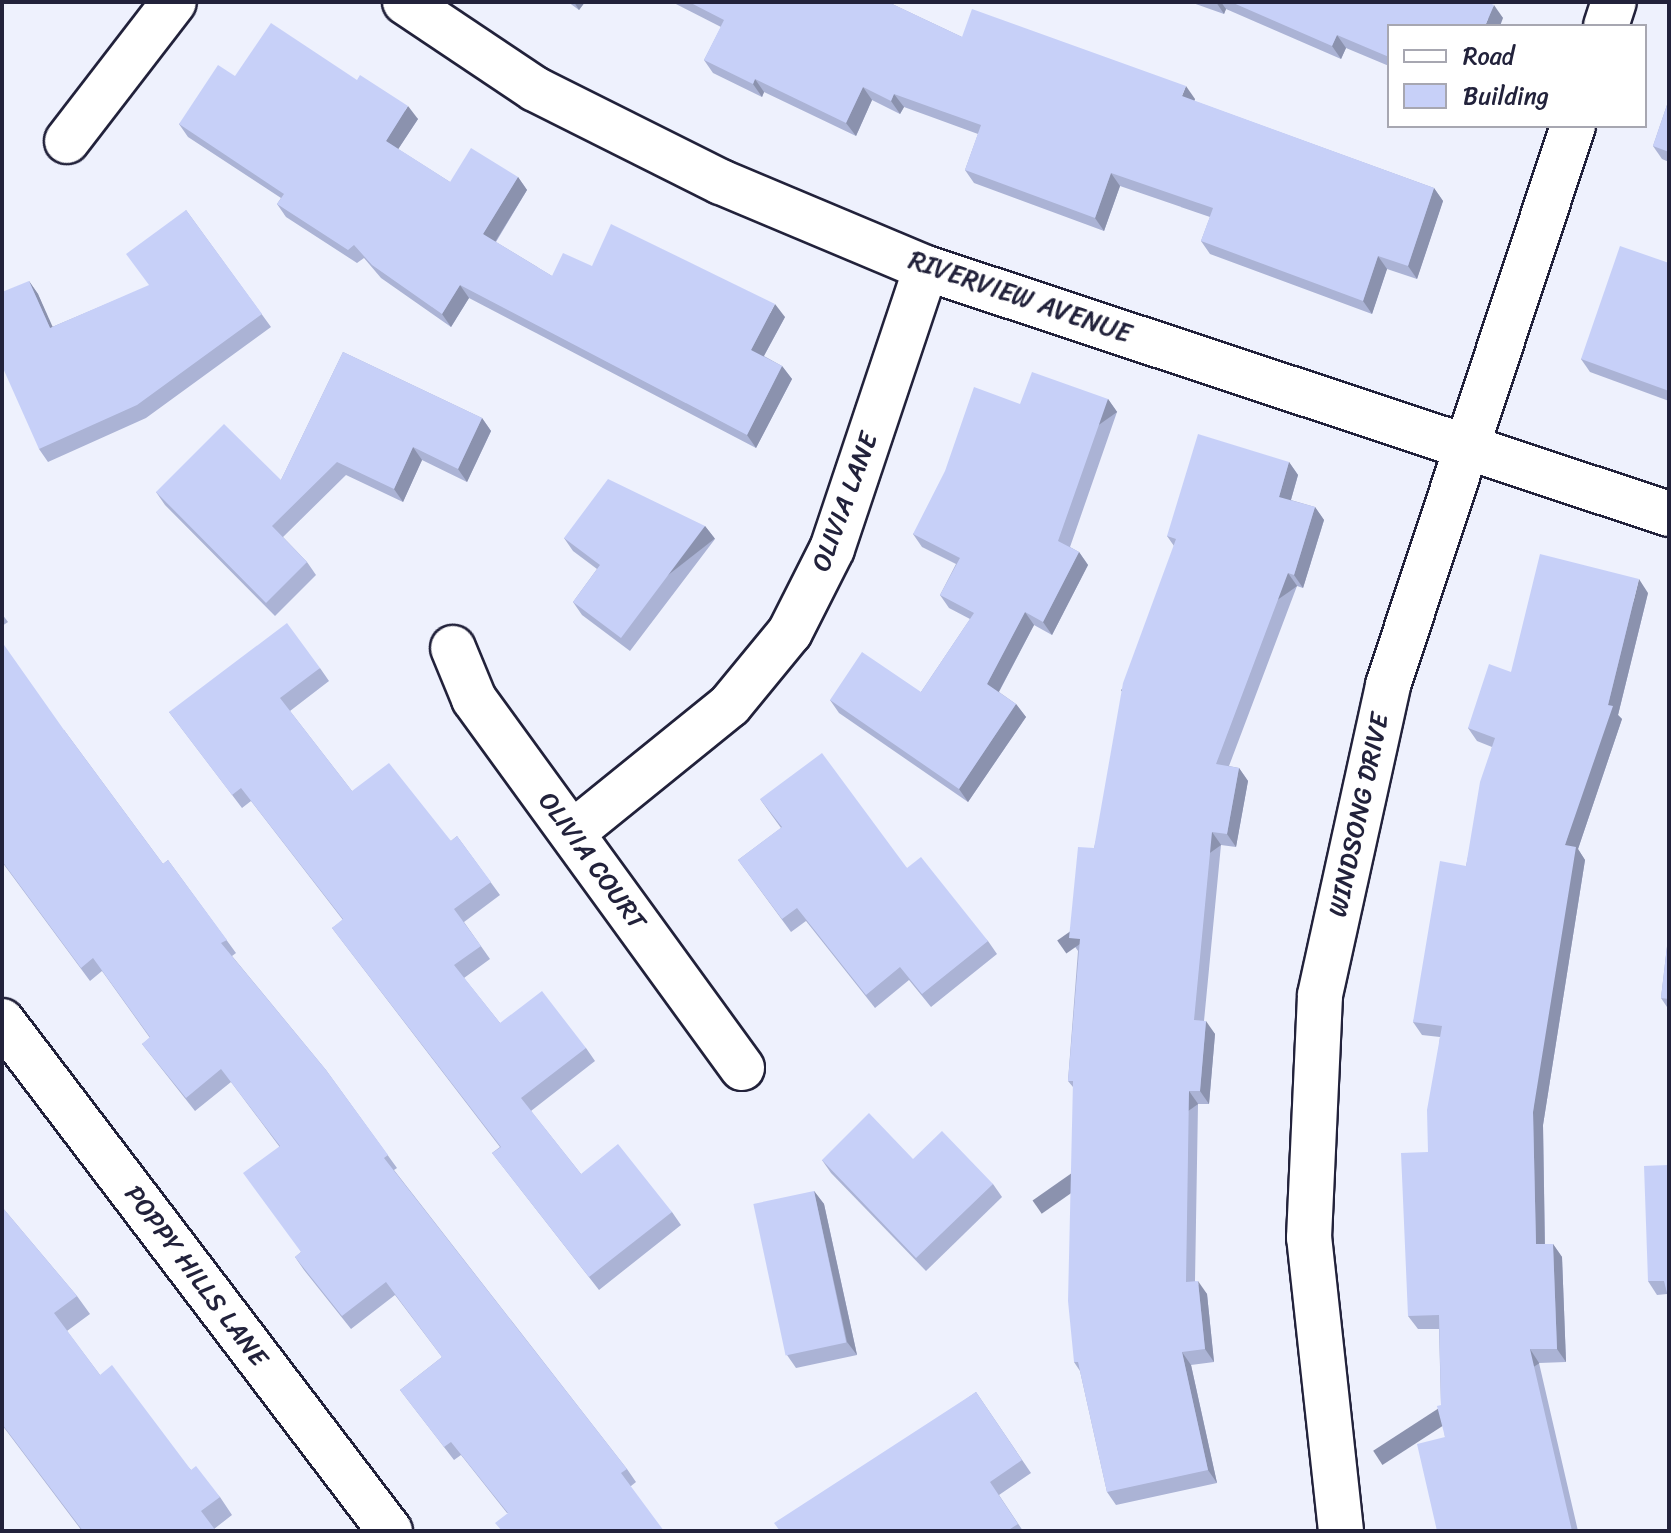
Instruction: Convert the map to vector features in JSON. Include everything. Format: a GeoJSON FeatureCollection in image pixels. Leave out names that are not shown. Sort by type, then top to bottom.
{"type":"FeatureCollection","features":[{"type":"Feature","properties":{"kind":"street"},"geometry":{"type":"LineString","coordinates":[[67,141],[174,2]]}},
{"type":"Feature","properties":{"kind":"street","name":"RIVERVIEW AVENUE"},"geometry":{"type":"LineString","coordinates":[[405,2],[535,89],[721,182],[926,268],[1669,514]]}},
{"type":"Feature","properties":{"kind":"street"},"geometry":{"type":"LineString","coordinates":[[1607,24],[1614,2]]}},
{"type":"Feature","properties":{"kind":"street","name":"WINDSONG DRIVE"},"geometry":{"type":"LineString","coordinates":[[1341,1531],[1309,1238],[1320,995],[1388,685],[1572,128]]}},
{"type":"Feature","properties":{"kind":"street","name":"OLIVIA LANE"},"geometry":{"type":"LineString","coordinates":[[572,833],[730,705],[790,632],[832,549],[926,268]]}},
{"type":"Feature","properties":{"kind":"street","name":"OLIVIA COURT"},"geometry":{"type":"LineString","coordinates":[[453,648],[474,699],[742,1068]]}},
{"type":"Feature","properties":{"kind":"street","name":"POPPY HILLS LANE"},"geometry":{"type":"LineString","coordinates":[[2,1021],[390,1531]]}},
{"type":"Feature","properties":{"kind":"building"},"geometry":{"type":"Polygon","coordinates":[[[689,2],[888,2],[962,37],[972,9],[1186,86],[1182,96],[1434,188],[1408,266],[1378,256],[1363,301],[1201,241],[1213,208],[1111,173],[1095,218],[965,170],[981,125],[894,94],[891,101],[863,87],[846,123],[755,79],[753,84],[704,60],[724,20],[689,2]]]}},
{"type":"Feature","properties":{"kind":"building"},"geometry":{"type":"Polygon","coordinates":[[[1231,2],[1487,2],[1494,5],[1486,24],[1387,24],[1387,56],[1337,35],[1332,46],[1231,2]]]}},
{"type":"Feature","properties":{"kind":"building"},"geometry":{"type":"Polygon","coordinates":[[[271,23],[357,80],[360,75],[408,106],[386,141],[450,182],[471,148],[518,177],[483,234],[552,276],[563,253],[592,266],[611,224],[775,304],[751,350],[782,366],[747,435],[460,285],[442,314],[372,265],[354,245],[348,250],[277,204],[284,194],[179,124],[218,65],[235,76],[271,23]]]}},
{"type":"Feature","properties":{"kind":"building"},"geometry":{"type":"Polygon","coordinates":[[[1669,99],[1669,152],[1653,146],[1669,99]]]}},
{"type":"Feature","properties":{"kind":"building"},"geometry":{"type":"Polygon","coordinates":[[[186,210],[262,314],[137,405],[39,449],[2,366],[2,292],[29,281],[50,328],[149,285],[126,254],[186,210]]]}},
{"type":"Feature","properties":{"kind":"building"},"geometry":{"type":"Polygon","coordinates":[[[1620,246],[1669,263],[1669,391],[1581,359],[1620,246]]]}},
{"type":"Feature","properties":{"kind":"building"},"geometry":{"type":"Polygon","coordinates":[[[343,352],[482,418],[458,469],[413,447],[394,489],[337,462],[272,526],[307,562],[266,603],[156,492],[224,424],[281,480],[343,352]]]}},
{"type":"Feature","properties":{"kind":"building"},"geometry":{"type":"Polygon","coordinates":[[[1032,372],[1108,399],[1058,541],[1079,552],[1043,622],[1025,612],[987,684],[1016,704],[959,789],[830,700],[862,652],[921,692],[974,613],[940,595],[960,558],[913,534],[945,471],[974,387],[1020,404],[1032,372]]]}},
{"type":"Feature","properties":{"kind":"building"},"geometry":{"type":"Polygon","coordinates":[[[1198,434],[1289,462],[1279,497],[1315,507],[1294,575],[1288,573],[1216,764],[1239,768],[1227,834],[1212,832],[1194,1020],[1206,1021],[1200,1091],[1189,1091],[1186,1282],[1198,1281],[1205,1349],[1182,1352],[1208,1470],[1107,1492],[1078,1362],[1074,1362],[1068,1301],[1073,1081],[1068,1081],[1080,939],[1069,938],[1078,847],[1094,848],[1123,683],[1176,539],[1167,536],[1198,434]]]}},
{"type":"Feature","properties":{"kind":"building"},"geometry":{"type":"Polygon","coordinates":[[[608,479],[705,526],[621,638],[573,602],[600,565],[564,538],[608,479]]]}},
{"type":"Feature","properties":{"kind":"building"},"geometry":{"type":"Polygon","coordinates":[[[1540,554],[1639,579],[1608,705],[1613,706],[1565,845],[1576,847],[1533,1112],[1536,1244],[1553,1244],[1557,1349],[1530,1349],[1572,1531],[1437,1531],[1417,1444],[1445,1437],[1437,1406],[1441,1405],[1439,1315],[1408,1316],[1401,1153],[1428,1152],[1427,1110],[1442,1026],[1413,1022],[1440,861],[1466,866],[1480,782],[1495,738],[1468,728],[1489,664],[1511,672],[1540,554]]]}},
{"type":"Feature","properties":{"kind":"building"},"geometry":{"type":"Polygon","coordinates":[[[287,623],[320,668],[280,698],[352,791],[389,763],[451,841],[457,836],[491,882],[454,909],[481,946],[454,965],[500,1023],[542,991],[586,1048],[521,1098],[581,1174],[618,1144],[672,1212],[589,1277],[492,1153],[501,1147],[332,928],[343,919],[241,788],[232,795],[169,712],[287,623]]]}},
{"type":"Feature","properties":{"kind":"building"},"geometry":{"type":"Polygon","coordinates":[[[2,642],[163,864],[168,860],[227,940],[221,943],[326,1070],[388,1155],[384,1158],[627,1469],[621,1473],[664,1531],[502,1531],[495,1523],[508,1513],[451,1442],[444,1447],[400,1390],[442,1357],[386,1282],[342,1316],[295,1257],[301,1252],[243,1173],[280,1146],[221,1069],[186,1098],[142,1044],[150,1037],[93,958],[81,968],[2,861],[2,642]]]}},
{"type":"Feature","properties":{"kind":"building"},"geometry":{"type":"Polygon","coordinates":[[[822,753],[907,868],[921,857],[988,941],[922,994],[900,967],[866,995],[797,908],[782,919],[738,860],[782,827],[760,799],[822,753]]]}},
{"type":"Feature","properties":{"kind":"building"},"geometry":{"type":"Polygon","coordinates":[[[1669,929],[1669,999],[1661,998],[1669,929]]]}},
{"type":"Feature","properties":{"kind":"building"},"geometry":{"type":"Polygon","coordinates":[[[869,1113],[913,1159],[942,1131],[993,1184],[916,1258],[822,1160],[869,1113]]]}},
{"type":"Feature","properties":{"kind":"building"},"geometry":{"type":"Polygon","coordinates":[[[1669,1143],[1669,1301],[1664,1281],[1648,1281],[1644,1166],[1668,1165],[1669,1143]]]}},
{"type":"Feature","properties":{"kind":"building"},"geometry":{"type":"Polygon","coordinates":[[[814,1191],[846,1343],[786,1356],[753,1204],[814,1191]]]}},
{"type":"Feature","properties":{"kind":"building"},"geometry":{"type":"Polygon","coordinates":[[[2,1207],[77,1296],[54,1313],[100,1375],[112,1365],[191,1470],[196,1466],[220,1497],[201,1511],[216,1531],[83,1531],[2,1424],[2,1207]]]}},
{"type":"Feature","properties":{"kind":"building"},"geometry":{"type":"Polygon","coordinates":[[[976,1392],[1022,1460],[990,1482],[1018,1524],[1007,1531],[780,1531],[774,1523],[976,1392]]]}}]}
